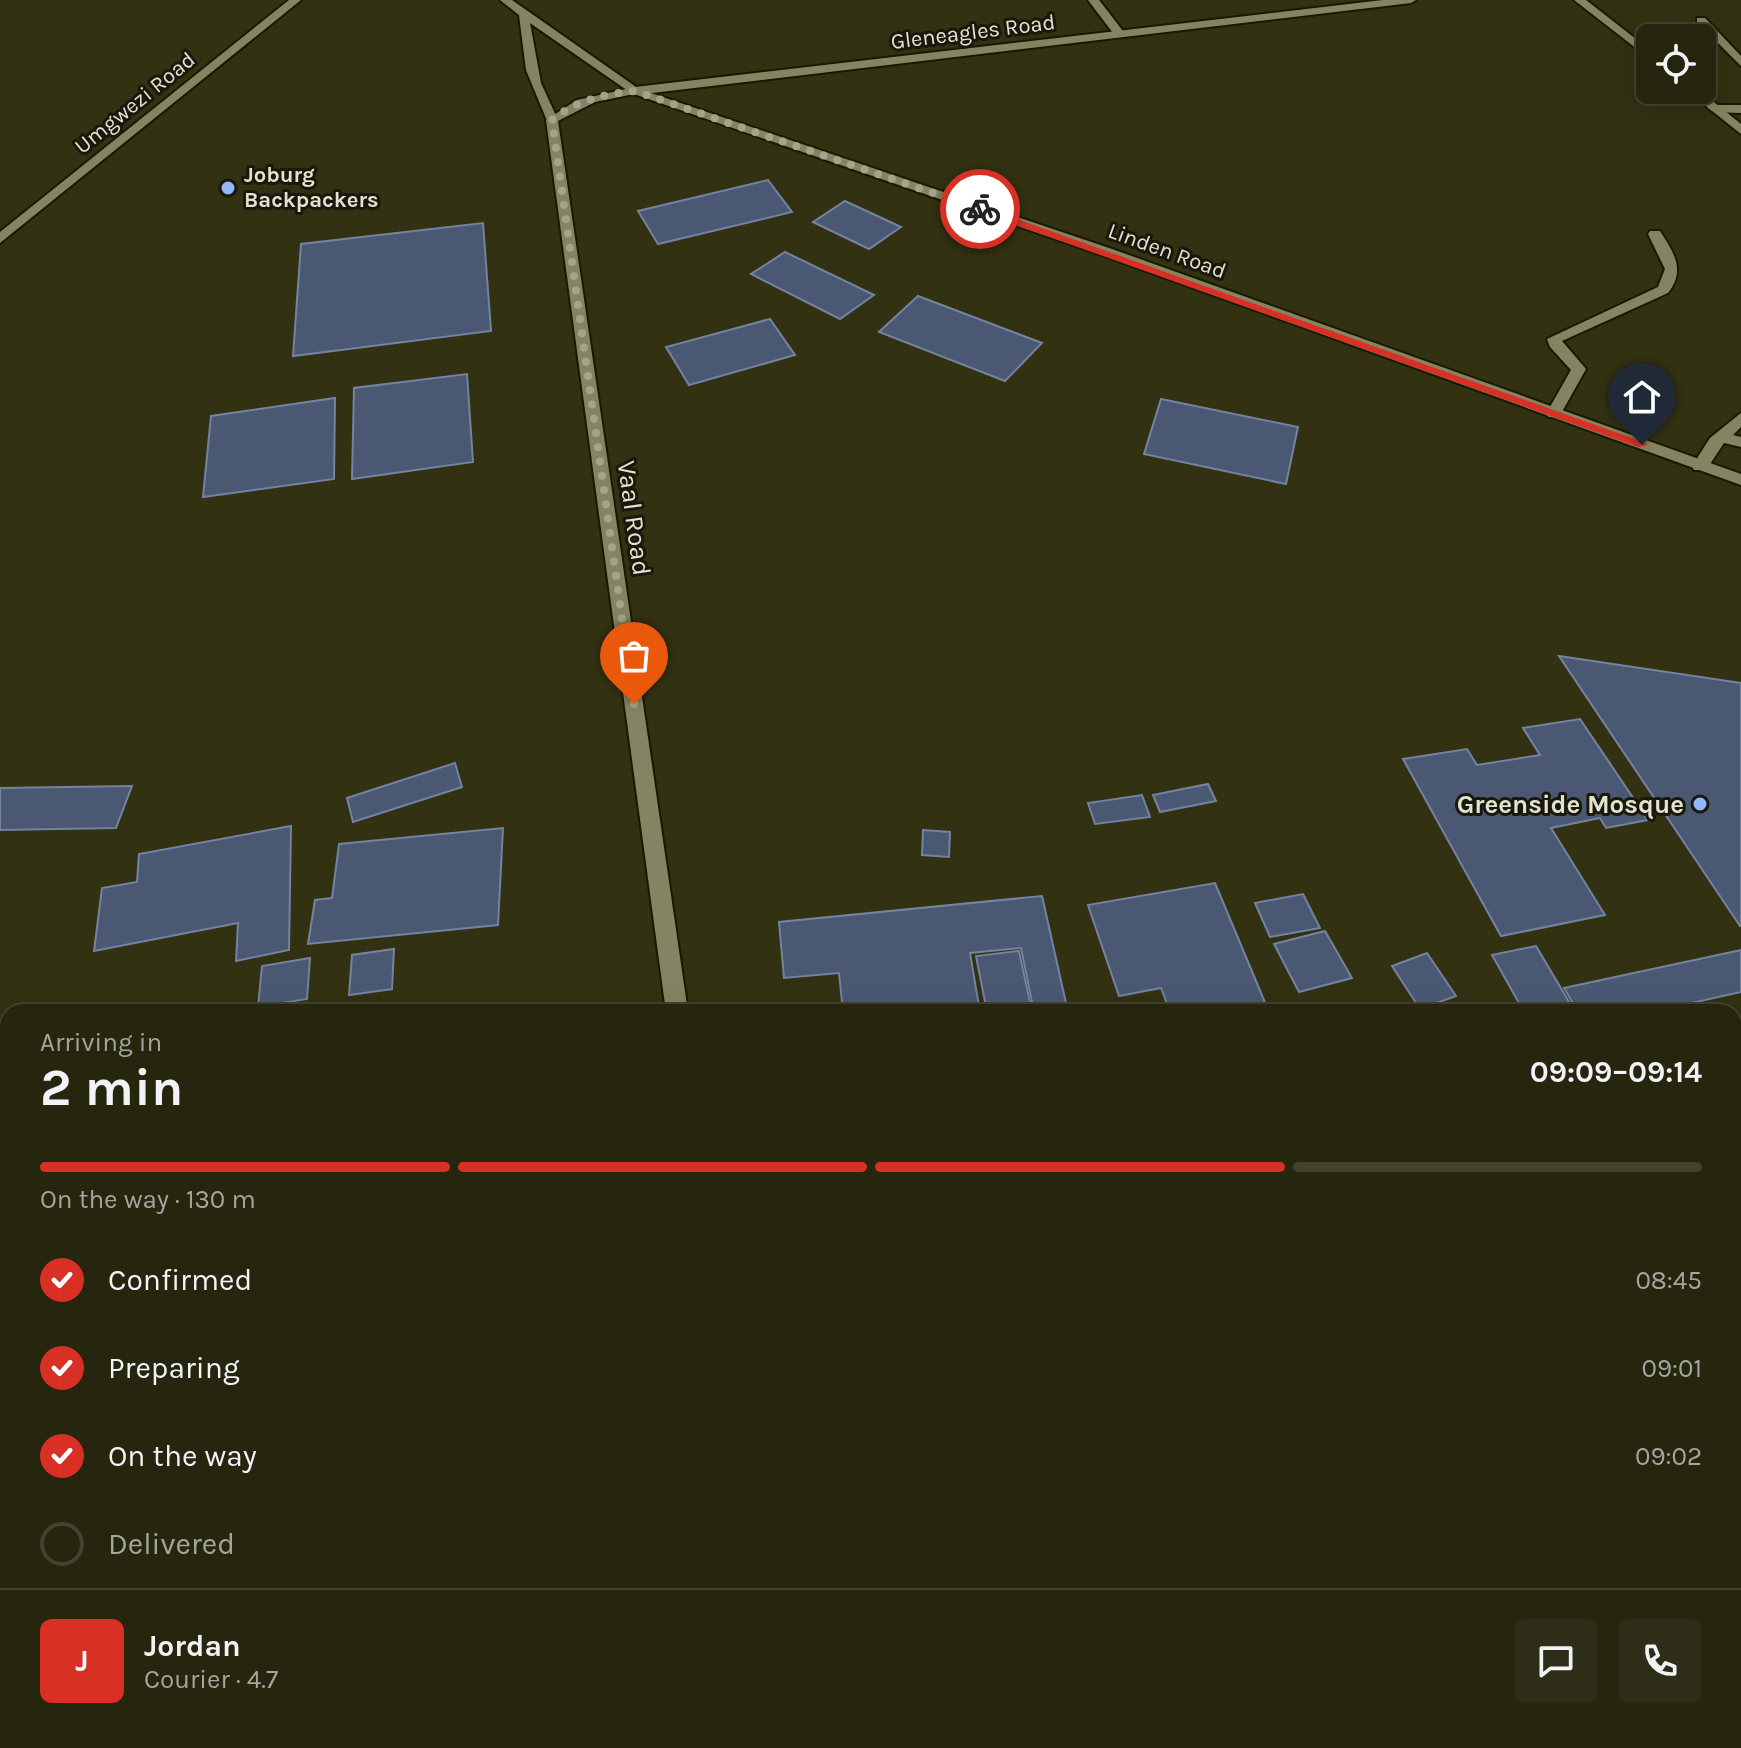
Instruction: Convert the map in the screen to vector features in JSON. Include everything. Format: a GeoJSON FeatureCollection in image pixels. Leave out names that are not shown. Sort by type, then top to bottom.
{"type":"FeatureCollection","features":[{"type":"Feature","properties":{"kind":"street","name":"Umgwezi Road"},"geometry":{"type":"LineString","coordinates":[[0,239],[296,0]]}},
{"type":"Feature","properties":{"kind":"street","name":"Linden Road"},"geometry":{"type":"LineString","coordinates":[[505,0],[635,91],[1122,257],[1741,480]]}},
{"type":"Feature","properties":{"kind":"street"},"geometry":{"type":"LineString","coordinates":[[1093,0],[1120,35]]}},
{"type":"Feature","properties":{"kind":"street","name":"Gleneagles Road"},"geometry":{"type":"LineString","coordinates":[[635,91],[1411,0]]}},
{"type":"Feature","properties":{"kind":"street"},"geometry":{"type":"LineString","coordinates":[[1579,0],[1636,45]]}},
{"type":"Feature","properties":{"kind":"street","name":"Vaal Road"},"geometry":{"type":"LineString","coordinates":[[524,15],[526,45],[536,85],[552,120],[676,1004]]}},
{"type":"Feature","properties":{"kind":"street"},"geometry":{"type":"LineString","coordinates":[[1701,20],[1741,63]]}},
{"type":"Feature","properties":{"kind":"street"},"geometry":{"type":"LineString","coordinates":[[552,120],[566,109],[589,99],[635,91]]}},
{"type":"Feature","properties":{"kind":"street"},"geometry":{"type":"LineString","coordinates":[[1709,104],[1741,130]]}},
{"type":"Feature","properties":{"kind":"street"},"geometry":{"type":"LineString","coordinates":[[1714,108],[1741,109]]}},
{"type":"Feature","properties":{"kind":"street"},"geometry":{"type":"LineString","coordinates":[[1554,414],[1579,369],[1555,344],[1554,339],[1663,290],[1670,283],[1673,273],[1670,260],[1655,234]]}},
{"type":"Feature","properties":{"kind":"street"},"geometry":{"type":"LineString","coordinates":[[1700,466],[1715,442],[1741,418]]}},
{"type":"Feature","properties":{"kind":"street"},"geometry":{"type":"LineString","coordinates":[[1722,437],[1741,442]]}},
{"type":"Feature","properties":{"kind":"building"},"geometry":{"type":"Polygon","coordinates":[[[768,180],[792,212],[658,244],[638,211],[768,180]]]}},
{"type":"Feature","properties":{"kind":"building"},"geometry":{"type":"Polygon","coordinates":[[[845,201],[901,227],[869,249],[813,222],[845,201]]]}},
{"type":"Feature","properties":{"kind":"building"},"geometry":{"type":"Polygon","coordinates":[[[483,223],[491,331],[293,356],[301,244],[483,223]]]}},
{"type":"Feature","properties":{"kind":"building"},"geometry":{"type":"Polygon","coordinates":[[[785,252],[874,295],[840,319],[751,274],[785,252]]]}},
{"type":"Feature","properties":{"kind":"building"},"geometry":{"type":"Polygon","coordinates":[[[918,296],[1042,343],[1005,381],[879,332],[918,296]]]}},
{"type":"Feature","properties":{"kind":"building"},"geometry":{"type":"Polygon","coordinates":[[[770,319],[795,355],[689,385],[666,347],[770,319]]]}},
{"type":"Feature","properties":{"kind":"building"},"geometry":{"type":"Polygon","coordinates":[[[467,374],[473,462],[352,479],[354,388],[467,374]]]}},
{"type":"Feature","properties":{"kind":"building"},"geometry":{"type":"Polygon","coordinates":[[[335,398],[334,479],[203,497],[211,416],[335,398]]]}},
{"type":"Feature","properties":{"kind":"building"},"geometry":{"type":"Polygon","coordinates":[[[1161,399],[1298,427],[1286,484],[1144,454],[1161,399]]]}},
{"type":"Feature","properties":{"kind":"building","name":"Greenside Mosque"},"geometry":{"type":"Polygon","coordinates":[[[1559,656],[1741,683],[1740,926],[1559,656]]]}},
{"type":"Feature","properties":{"kind":"building"},"geometry":{"type":"Polygon","coordinates":[[[1580,719],[1648,820],[1606,828],[1600,818],[1551,828],[1605,915],[1501,936],[1403,759],[1467,749],[1477,765],[1540,755],[1523,728],[1580,719]]]}},
{"type":"Feature","properties":{"kind":"building"},"geometry":{"type":"Polygon","coordinates":[[[455,763],[462,787],[353,822],[347,798],[455,763]]]}},
{"type":"Feature","properties":{"kind":"building"},"geometry":{"type":"Polygon","coordinates":[[[1208,784],[1216,801],[1160,812],[1153,795],[1208,784]]]}},
{"type":"Feature","properties":{"kind":"building"},"geometry":{"type":"Polygon","coordinates":[[[132,786],[116,828],[0,830],[0,788],[132,786]]]}},
{"type":"Feature","properties":{"kind":"building"},"geometry":{"type":"Polygon","coordinates":[[[1142,795],[1150,817],[1095,824],[1088,803],[1142,795]]]}},
{"type":"Feature","properties":{"kind":"building"},"geometry":{"type":"Polygon","coordinates":[[[291,826],[289,950],[236,961],[238,923],[94,951],[102,888],[137,882],[139,854],[291,826]]]}},
{"type":"Feature","properties":{"kind":"building"},"geometry":{"type":"Polygon","coordinates":[[[503,828],[498,925],[308,944],[315,900],[332,898],[339,844],[503,828]]]}},
{"type":"Feature","properties":{"kind":"building"},"geometry":{"type":"Polygon","coordinates":[[[923,830],[950,832],[949,857],[922,855],[923,830]]]}},
{"type":"Feature","properties":{"kind":"building"},"geometry":{"type":"Polygon","coordinates":[[[1215,883],[1266,1004],[1167,1004],[1161,988],[1119,996],[1088,905],[1215,883]]]}},
{"type":"Feature","properties":{"kind":"building"},"geometry":{"type":"Polygon","coordinates":[[[1303,894],[1320,928],[1270,937],[1255,903],[1303,894]]]}},
{"type":"Feature","properties":{"kind":"building"},"geometry":{"type":"Polygon","coordinates":[[[1042,896],[1066,1004],[1032,1004],[1021,948],[970,953],[979,1004],[842,1004],[839,973],[784,978],[779,922],[1042,896]]]}},
{"type":"Feature","properties":{"kind":"building"},"geometry":{"type":"Polygon","coordinates":[[[1325,931],[1352,978],[1299,992],[1274,944],[1325,931]]]}},
{"type":"Feature","properties":{"kind":"building"},"geometry":{"type":"Polygon","coordinates":[[[1536,946],[1570,1004],[1520,1004],[1492,955],[1536,946]]]}},
{"type":"Feature","properties":{"kind":"building"},"geometry":{"type":"Polygon","coordinates":[[[394,949],[392,989],[349,995],[352,955],[394,949]]]}},
{"type":"Feature","properties":{"kind":"building"},"geometry":{"type":"Polygon","coordinates":[[[1741,950],[1741,992],[1687,1004],[1573,1004],[1564,988],[1741,950]]]}},
{"type":"Feature","properties":{"kind":"building"},"geometry":{"type":"Polygon","coordinates":[[[1019,951],[1030,1004],[985,1004],[976,956],[1019,951]]]}},
{"type":"Feature","properties":{"kind":"building"},"geometry":{"type":"Polygon","coordinates":[[[1427,953],[1456,996],[1434,1004],[1417,1004],[1392,966],[1427,953]]]}},
{"type":"Feature","properties":{"kind":"building"},"geometry":{"type":"Polygon","coordinates":[[[310,958],[307,999],[258,1004],[262,966],[310,958]]]}},
{"type":"Feature","properties":{"kind":"way so far"},"geometry":{"type":"LineString","coordinates":[[634,704],[552,120],[566,109],[589,99],[635,91],[980,209]]}},
{"type":"Feature","properties":{"kind":"place","name":"Joburg Backpackers"},"geometry":{"type":"Point","coordinates":[228,188]}},
{"type":"Feature","properties":{"kind":"place","name":"Greenside Mosque"},"geometry":{"type":"Point","coordinates":[1700,804]}},
{"type":"Feature","properties":{"kind":"route"},"geometry":{"type":"LineString","coordinates":[[980,209],[1642,445]]}}]}
